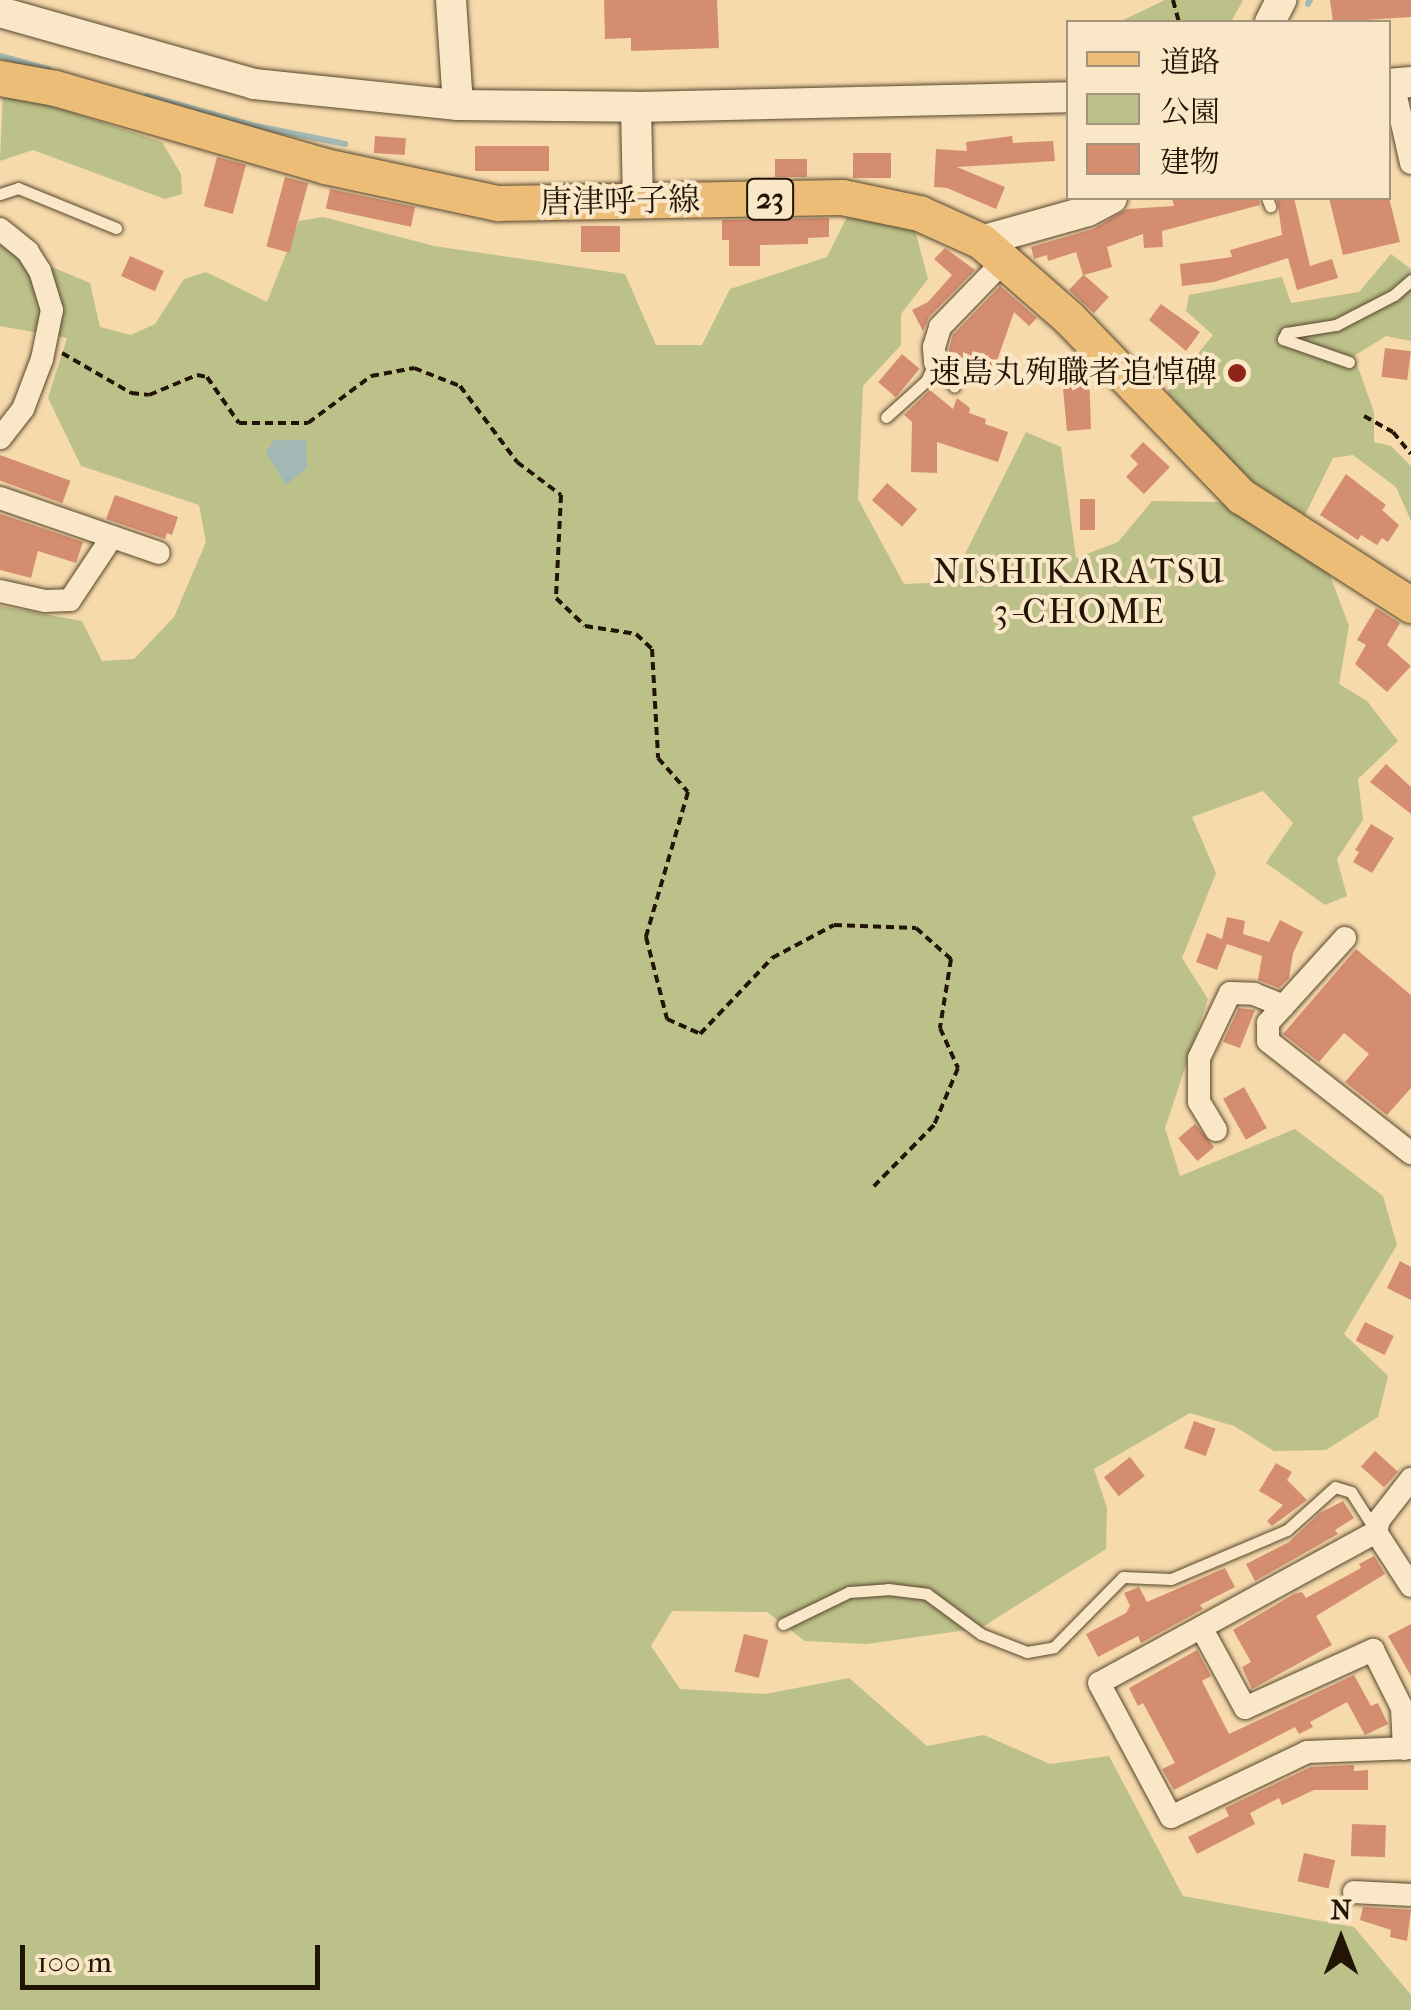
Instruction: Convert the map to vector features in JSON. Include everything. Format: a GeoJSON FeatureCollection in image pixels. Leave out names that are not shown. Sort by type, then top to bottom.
{"type":"FeatureCollection","features":[{"type":"Feature","properties":{"kind":"main road","name":"唐津呼子線"},"geometry":{"type":"LineString","coordinates":[[0,78],[56,88],[326,166],[498,204],[842,197],[919,214],[993,251],[1068,318],[1241,496],[1411,605]]}},
{"type":"Feature","properties":{"kind":"street"},"geometry":{"type":"LineString","coordinates":[[452,0],[458,105]]}},
{"type":"Feature","properties":{"kind":"street"},"geometry":{"type":"LineString","coordinates":[[0,12],[254,84],[458,105],[636,107],[1066,97]]}},
{"type":"Feature","properties":{"kind":"street"},"geometry":{"type":"LineString","coordinates":[[1398,83],[1411,163]]}},
{"type":"Feature","properties":{"kind":"street"},"geometry":{"type":"LineString","coordinates":[[636,107],[638,202]]}},
{"type":"Feature","properties":{"kind":"street"},"geometry":{"type":"LineString","coordinates":[[935,362],[934,347],[940,327],[993,251],[1108,200]]}},
{"type":"Feature","properties":{"kind":"street"},"geometry":{"type":"LineString","coordinates":[[0,229],[28,252],[40,271],[52,310],[45,344],[22,409],[0,438]]}},
{"type":"Feature","properties":{"kind":"street"},"geometry":{"type":"LineString","coordinates":[[0,498],[158,553]]}},
{"type":"Feature","properties":{"kind":"street"},"geometry":{"type":"LineString","coordinates":[[0,591],[44,601],[70,600],[112,537]]}},
{"type":"Feature","properties":{"kind":"street"},"geometry":{"type":"LineString","coordinates":[[1345,938],[1268,1024],[1268,1041],[1411,1153]]}},
{"type":"Feature","properties":{"kind":"street"},"geometry":{"type":"LineString","coordinates":[[1216,1130],[1199,1102],[1199,1058],[1230,993],[1254,994],[1284,1006]]}},
{"type":"Feature","properties":{"kind":"street"},"geometry":{"type":"LineString","coordinates":[[1411,1479],[1379,1520],[1376,1532],[1411,1586]]}},
{"type":"Feature","properties":{"kind":"street"},"geometry":{"type":"LineString","coordinates":[[1202,1628],[1246,1708],[1372,1650],[1402,1708],[1408,1748],[1307,1752],[1171,1816],[1099,1683],[1376,1532]]}},
{"type":"Feature","properties":{"kind":"street"},"geometry":{"type":"LineString","coordinates":[[1354,1892],[1411,1895]]}},
{"type":"Feature","properties":{"kind":"lane"},"geometry":{"type":"LineString","coordinates":[[0,194],[18,188],[116,228]]}},
{"type":"Feature","properties":{"kind":"lane"},"geometry":{"type":"LineString","coordinates":[[1348,362],[1283,339],[1286,333],[1336,326],[1394,295],[1411,280]]}},
{"type":"Feature","properties":{"kind":"lane"},"geometry":{"type":"LineString","coordinates":[[886,417],[926,382],[935,362],[954,386]]}},
{"type":"Feature","properties":{"kind":"lane"},"geometry":{"type":"LineString","coordinates":[[783,1624],[849,1592],[888,1588],[927,1594],[981,1634],[1027,1652],[1054,1647],[1123,1577],[1171,1579],[1268,1538],[1286,1530],[1335,1487],[1351,1492],[1376,1532]]}},
{"type":"Feature","properties":{"kind":"path"},"geometry":{"type":"LineString","coordinates":[[45,344],[131,393],[150,395],[196,375],[207,378],[238,423],[308,423],[371,376],[414,368],[460,386],[517,462],[561,496],[556,598],[585,626],[636,634],[652,649],[658,758],[688,792],[646,937],[668,1019],[700,1034],[772,958],[834,925],[916,928],[951,959],[940,1028],[958,1068],[934,1125],[874,1186]]}},
{"type":"Feature","properties":{"kind":"path"},"geometry":{"type":"LineString","coordinates":[[1364,416],[1393,432],[1411,454]]}},
{"type":"Feature","properties":{"kind":"green space"},"geometry":{"type":"Polygon","coordinates":[[[1165,0],[1243,0],[1232,20],[1123,20],[1165,0]]]}},
{"type":"Feature","properties":{"kind":"green space"},"geometry":{"type":"Polygon","coordinates":[[[3,90],[162,142],[181,174],[182,194],[165,199],[33,150],[0,161],[3,90]]]}},
{"type":"Feature","properties":{"kind":"green space"},"geometry":{"type":"Polygon","coordinates":[[[323,217],[434,246],[625,274],[656,345],[702,345],[730,289],[827,257],[847,217],[915,230],[928,279],[901,314],[901,345],[863,386],[858,499],[904,584],[951,582],[1026,432],[1061,447],[1076,558],[1118,542],[1152,501],[1220,502],[1329,573],[1349,626],[1339,684],[1367,701],[1398,741],[1358,779],[1363,820],[1337,859],[1347,896],[1325,905],[1266,863],[1293,823],[1263,791],[1192,817],[1216,873],[1182,958],[1208,999],[1165,1128],[1180,1176],[1295,1129],[1383,1196],[1397,1245],[1344,1334],[1388,1376],[1378,1417],[1326,1450],[1274,1451],[1234,1426],[1190,1413],[1094,1469],[1107,1508],[1106,1549],[981,1628],[867,1644],[805,1641],[767,1612],[672,1611],[651,1646],[680,1689],[765,1694],[849,1678],[927,1746],[984,1735],[1050,1764],[1109,1756],[1183,1896],[1354,1927],[1411,1995],[1411,2010],[0,2010],[0,606],[82,621],[102,661],[134,659],[174,617],[206,542],[199,505],[81,466],[48,398],[67,338],[0,326],[0,245],[90,283],[100,327],[131,335],[155,324],[184,279],[206,272],[267,302],[299,221],[323,217]]]}},
{"type":"Feature","properties":{"kind":"green space"},"geometry":{"type":"Polygon","coordinates":[[[1391,254],[1411,269],[1411,341],[1386,336],[1354,356],[1374,412],[1374,442],[1391,446],[1411,466],[1411,521],[1396,487],[1353,455],[1333,458],[1305,515],[1242,475],[1167,392],[1213,335],[1186,311],[1189,295],[1282,277],[1291,303],[1359,292],[1391,254]]]}},
{"type":"Feature","properties":{"kind":"water"},"geometry":{"type":"Polygon","coordinates":[[[274,440],[306,440],[307,468],[286,485],[266,453],[274,440]]]}},
{"type":"Feature","properties":{"kind":"building"},"geometry":{"type":"Polygon","coordinates":[[[604,0],[717,0],[719,48],[631,51],[631,38],[605,39],[604,0]]]}},
{"type":"Feature","properties":{"kind":"building"},"geometry":{"type":"Polygon","coordinates":[[[1330,0],[1411,0],[1411,17],[1333,20],[1330,0]]]}},
{"type":"Feature","properties":{"kind":"building"},"geometry":{"type":"Polygon","coordinates":[[[375,136],[406,138],[405,155],[374,153],[375,136]]]}},
{"type":"Feature","properties":{"kind":"building"},"geometry":{"type":"Polygon","coordinates":[[[1012,136],[1013,143],[1053,141],[1055,161],[957,167],[1005,187],[996,209],[947,188],[934,187],[936,149],[967,151],[966,142],[1012,136]]]}},
{"type":"Feature","properties":{"kind":"building"},"geometry":{"type":"Polygon","coordinates":[[[475,146],[549,146],[549,171],[475,171],[475,146]]]}},
{"type":"Feature","properties":{"kind":"building"},"geometry":{"type":"Polygon","coordinates":[[[853,153],[891,153],[891,178],[853,178],[853,153]]]}},
{"type":"Feature","properties":{"kind":"building"},"geometry":{"type":"Polygon","coordinates":[[[217,157],[246,165],[233,214],[204,206],[217,157]]]}},
{"type":"Feature","properties":{"kind":"building"},"geometry":{"type":"Polygon","coordinates":[[[775,159],[807,159],[807,177],[775,177],[775,159]]]}},
{"type":"Feature","properties":{"kind":"building"},"geometry":{"type":"Polygon","coordinates":[[[285,177],[308,183],[290,253],[266,247],[285,177]]]}},
{"type":"Feature","properties":{"kind":"building"},"geometry":{"type":"Polygon","coordinates":[[[330,189],[415,207],[411,227],[326,209],[330,189]]]}},
{"type":"Feature","properties":{"kind":"building"},"geometry":{"type":"Polygon","coordinates":[[[1172,200],[1259,200],[1260,205],[1162,231],[1163,247],[1144,248],[1143,234],[1107,247],[1112,267],[1084,275],[1109,297],[1094,313],[1069,290],[1083,275],[1076,252],[1048,261],[1047,255],[1034,259],[1031,247],[1093,229],[1127,209],[1174,206],[1172,200]]]}},
{"type":"Feature","properties":{"kind":"building"},"geometry":{"type":"Polygon","coordinates":[[[1277,200],[1294,200],[1310,266],[1332,259],[1338,278],[1297,290],[1288,258],[1214,282],[1182,286],[1180,264],[1232,257],[1230,250],[1282,235],[1277,200]]]}},
{"type":"Feature","properties":{"kind":"building"},"geometry":{"type":"Polygon","coordinates":[[[1329,200],[1390,200],[1400,242],[1343,255],[1329,200]]]}},
{"type":"Feature","properties":{"kind":"building"},"geometry":{"type":"Polygon","coordinates":[[[829,218],[829,237],[808,238],[808,244],[760,245],[760,266],[729,266],[729,240],[722,240],[722,220],[829,218]]]}},
{"type":"Feature","properties":{"kind":"building"},"geometry":{"type":"Polygon","coordinates":[[[581,226],[620,226],[620,252],[581,252],[581,226]]]}},
{"type":"Feature","properties":{"kind":"building"},"geometry":{"type":"Polygon","coordinates":[[[945,248],[975,270],[929,317],[923,331],[912,310],[928,302],[952,275],[934,259],[945,248]]]}},
{"type":"Feature","properties":{"kind":"building"},"geometry":{"type":"Polygon","coordinates":[[[130,256],[164,271],[155,291],[121,276],[130,256]]]}},
{"type":"Feature","properties":{"kind":"building"},"geometry":{"type":"Polygon","coordinates":[[[1000,286],[1037,318],[1029,326],[1014,312],[992,375],[950,356],[949,349],[953,335],[1000,286]]]}},
{"type":"Feature","properties":{"kind":"building"},"geometry":{"type":"Polygon","coordinates":[[[1161,304],[1200,332],[1186,351],[1149,320],[1161,304]]]}},
{"type":"Feature","properties":{"kind":"building"},"geometry":{"type":"Polygon","coordinates":[[[1385,348],[1411,351],[1407,380],[1381,377],[1385,348]]]}},
{"type":"Feature","properties":{"kind":"building"},"geometry":{"type":"Polygon","coordinates":[[[902,354],[920,369],[896,397],[878,382],[902,354]]]}},
{"type":"Feature","properties":{"kind":"building"},"geometry":{"type":"Polygon","coordinates":[[[1069,373],[1089,373],[1091,429],[1067,431],[1063,389],[1069,389],[1069,373]]]}},
{"type":"Feature","properties":{"kind":"building"},"geometry":{"type":"Polygon","coordinates":[[[930,390],[953,409],[957,398],[970,408],[969,413],[986,419],[985,424],[1008,432],[998,462],[937,442],[937,473],[911,472],[912,422],[904,415],[930,390]]]}},
{"type":"Feature","properties":{"kind":"building"},"geometry":{"type":"Polygon","coordinates":[[[1143,442],[1170,467],[1144,494],[1126,477],[1138,464],[1130,456],[1143,442]]]}},
{"type":"Feature","properties":{"kind":"building"},"geometry":{"type":"Polygon","coordinates":[[[0,455],[70,481],[62,503],[0,481],[0,455]]]}},
{"type":"Feature","properties":{"kind":"building"},"geometry":{"type":"Polygon","coordinates":[[[1346,474],[1386,505],[1382,510],[1399,525],[1388,542],[1382,538],[1377,545],[1361,535],[1358,540],[1320,515],[1346,474]]]}},
{"type":"Feature","properties":{"kind":"building"},"geometry":{"type":"Polygon","coordinates":[[[887,483],[917,509],[902,527],[872,500],[887,483]]]}},
{"type":"Feature","properties":{"kind":"building"},"geometry":{"type":"Polygon","coordinates":[[[115,495],[178,517],[172,535],[167,533],[165,539],[106,519],[115,495]]]}},
{"type":"Feature","properties":{"kind":"building"},"geometry":{"type":"Polygon","coordinates":[[[1080,499],[1095,499],[1095,530],[1080,530],[1080,499]]]}},
{"type":"Feature","properties":{"kind":"building"},"geometry":{"type":"Polygon","coordinates":[[[0,514],[83,542],[76,563],[38,551],[31,578],[0,570],[0,514]]]}},
{"type":"Feature","properties":{"kind":"building"},"geometry":{"type":"Polygon","coordinates":[[[1376,608],[1400,623],[1387,645],[1411,666],[1387,692],[1355,664],[1366,645],[1357,640],[1376,608]]]}},
{"type":"Feature","properties":{"kind":"building"},"geometry":{"type":"Polygon","coordinates":[[[1386,764],[1411,787],[1411,814],[1370,782],[1386,764]]]}},
{"type":"Feature","properties":{"kind":"building"},"geometry":{"type":"Polygon","coordinates":[[[1371,824],[1394,838],[1372,873],[1353,862],[1359,852],[1355,850],[1371,824]]]}},
{"type":"Feature","properties":{"kind":"building"},"geometry":{"type":"Polygon","coordinates":[[[1227,917],[1245,921],[1243,934],[1269,942],[1280,920],[1303,932],[1293,953],[1289,978],[1279,988],[1258,980],[1262,956],[1227,944],[1217,970],[1196,962],[1207,933],[1222,939],[1227,917]]]}},
{"type":"Feature","properties":{"kind":"building"},"geometry":{"type":"Polygon","coordinates":[[[1356,949],[1411,995],[1411,1088],[1387,1115],[1345,1082],[1369,1054],[1344,1033],[1319,1062],[1283,1034],[1356,949]]]}},
{"type":"Feature","properties":{"kind":"building"},"geometry":{"type":"Polygon","coordinates":[[[1239,1008],[1255,1010],[1240,1048],[1223,1042],[1239,1008]]]}},
{"type":"Feature","properties":{"kind":"building"},"geometry":{"type":"Polygon","coordinates":[[[1244,1087],[1267,1128],[1246,1140],[1223,1099],[1244,1087]]]}},
{"type":"Feature","properties":{"kind":"building"},"geometry":{"type":"Polygon","coordinates":[[[1195,1124],[1214,1147],[1197,1161],[1178,1138],[1195,1124]]]}},
{"type":"Feature","properties":{"kind":"building"},"geometry":{"type":"Polygon","coordinates":[[[1400,1261],[1411,1267],[1411,1300],[1387,1288],[1400,1261]]]}},
{"type":"Feature","properties":{"kind":"building"},"geometry":{"type":"Polygon","coordinates":[[[1365,1322],[1394,1336],[1385,1355],[1356,1341],[1365,1322]]]}},
{"type":"Feature","properties":{"kind":"building"},"geometry":{"type":"Polygon","coordinates":[[[1194,1421],[1216,1429],[1206,1456],[1184,1448],[1194,1421]]]}},
{"type":"Feature","properties":{"kind":"building"},"geometry":{"type":"Polygon","coordinates":[[[1375,1451],[1398,1472],[1384,1487],[1361,1467],[1375,1451]]]}},
{"type":"Feature","properties":{"kind":"building"},"geometry":{"type":"Polygon","coordinates":[[[1130,1457],[1145,1476],[1119,1496],[1104,1477],[1130,1457]]]}},
{"type":"Feature","properties":{"kind":"building"},"geometry":{"type":"Polygon","coordinates":[[[1276,1463],[1292,1472],[1287,1480],[1307,1500],[1272,1526],[1267,1521],[1283,1505],[1259,1491],[1276,1463]]]}},
{"type":"Feature","properties":{"kind":"building"},"geometry":{"type":"Polygon","coordinates":[[[1343,1501],[1354,1518],[1335,1530],[1338,1534],[1255,1581],[1246,1564],[1289,1542],[1320,1513],[1343,1501]]]}},
{"type":"Feature","properties":{"kind":"building"},"geometry":{"type":"Polygon","coordinates":[[[1374,1556],[1385,1574],[1316,1616],[1332,1645],[1252,1689],[1242,1667],[1251,1662],[1233,1630],[1294,1594],[1302,1592],[1306,1598],[1361,1568],[1359,1564],[1374,1556]]]}},
{"type":"Feature","properties":{"kind":"building"},"geometry":{"type":"Polygon","coordinates":[[[1225,1568],[1235,1587],[1141,1643],[1138,1636],[1098,1657],[1086,1634],[1126,1613],[1130,1606],[1124,1593],[1139,1587],[1147,1602],[1225,1568]]]}},
{"type":"Feature","properties":{"kind":"building"},"geometry":{"type":"Polygon","coordinates":[[[1411,1624],[1411,1676],[1388,1636],[1411,1624]]]}},
{"type":"Feature","properties":{"kind":"building"},"geometry":{"type":"Polygon","coordinates":[[[744,1634],[768,1640],[759,1678],[735,1672],[744,1634]]]}},
{"type":"Feature","properties":{"kind":"building"},"geometry":{"type":"Polygon","coordinates":[[[1197,1650],[1211,1676],[1202,1681],[1229,1734],[1354,1675],[1371,1706],[1378,1703],[1388,1724],[1365,1735],[1347,1702],[1310,1722],[1313,1727],[1299,1734],[1295,1727],[1174,1790],[1162,1769],[1175,1763],[1143,1703],[1138,1706],[1129,1688],[1197,1650]]]}},
{"type":"Feature","properties":{"kind":"building"},"geometry":{"type":"Polygon","coordinates":[[[1354,1765],[1354,1771],[1368,1770],[1368,1790],[1314,1790],[1282,1805],[1279,1798],[1250,1813],[1255,1824],[1197,1854],[1188,1837],[1229,1816],[1225,1808],[1311,1767],[1354,1765]]]}},
{"type":"Feature","properties":{"kind":"building"},"geometry":{"type":"Polygon","coordinates":[[[1352,1824],[1386,1825],[1385,1857],[1351,1856],[1352,1824]]]}},
{"type":"Feature","properties":{"kind":"building"},"geometry":{"type":"Polygon","coordinates":[[[1304,1853],[1335,1860],[1329,1888],[1297,1881],[1304,1853]]]}},
{"type":"Feature","properties":{"kind":"building"},"geometry":{"type":"Polygon","coordinates":[[[1363,1907],[1411,1910],[1407,1941],[1390,1937],[1391,1930],[1360,1920],[1363,1907]]]}},
{"type":"Feature","properties":{"kind":"waterway"},"geometry":{"type":"LineString","coordinates":[[1308,4],[1310,0]]}},
{"type":"Feature","properties":{"kind":"waterway"},"geometry":{"type":"LineString","coordinates":[[0,56],[48,69]]}},
{"type":"Feature","properties":{"kind":"waterway"},"geometry":{"type":"LineString","coordinates":[[147,96],[256,126],[345,144]]}},
{"type":"Feature","properties":{"kind":"place","name":"速島丸殉職者追悼碑"},"geometry":{"type":"Point","coordinates":[1237,373]}},
{"type":"Feature","properties":{"kind":"district","name":"NISHIKARATSU 3-CHOME"},"geometry":{"type":"Point","coordinates":[1080,592]}}]}
